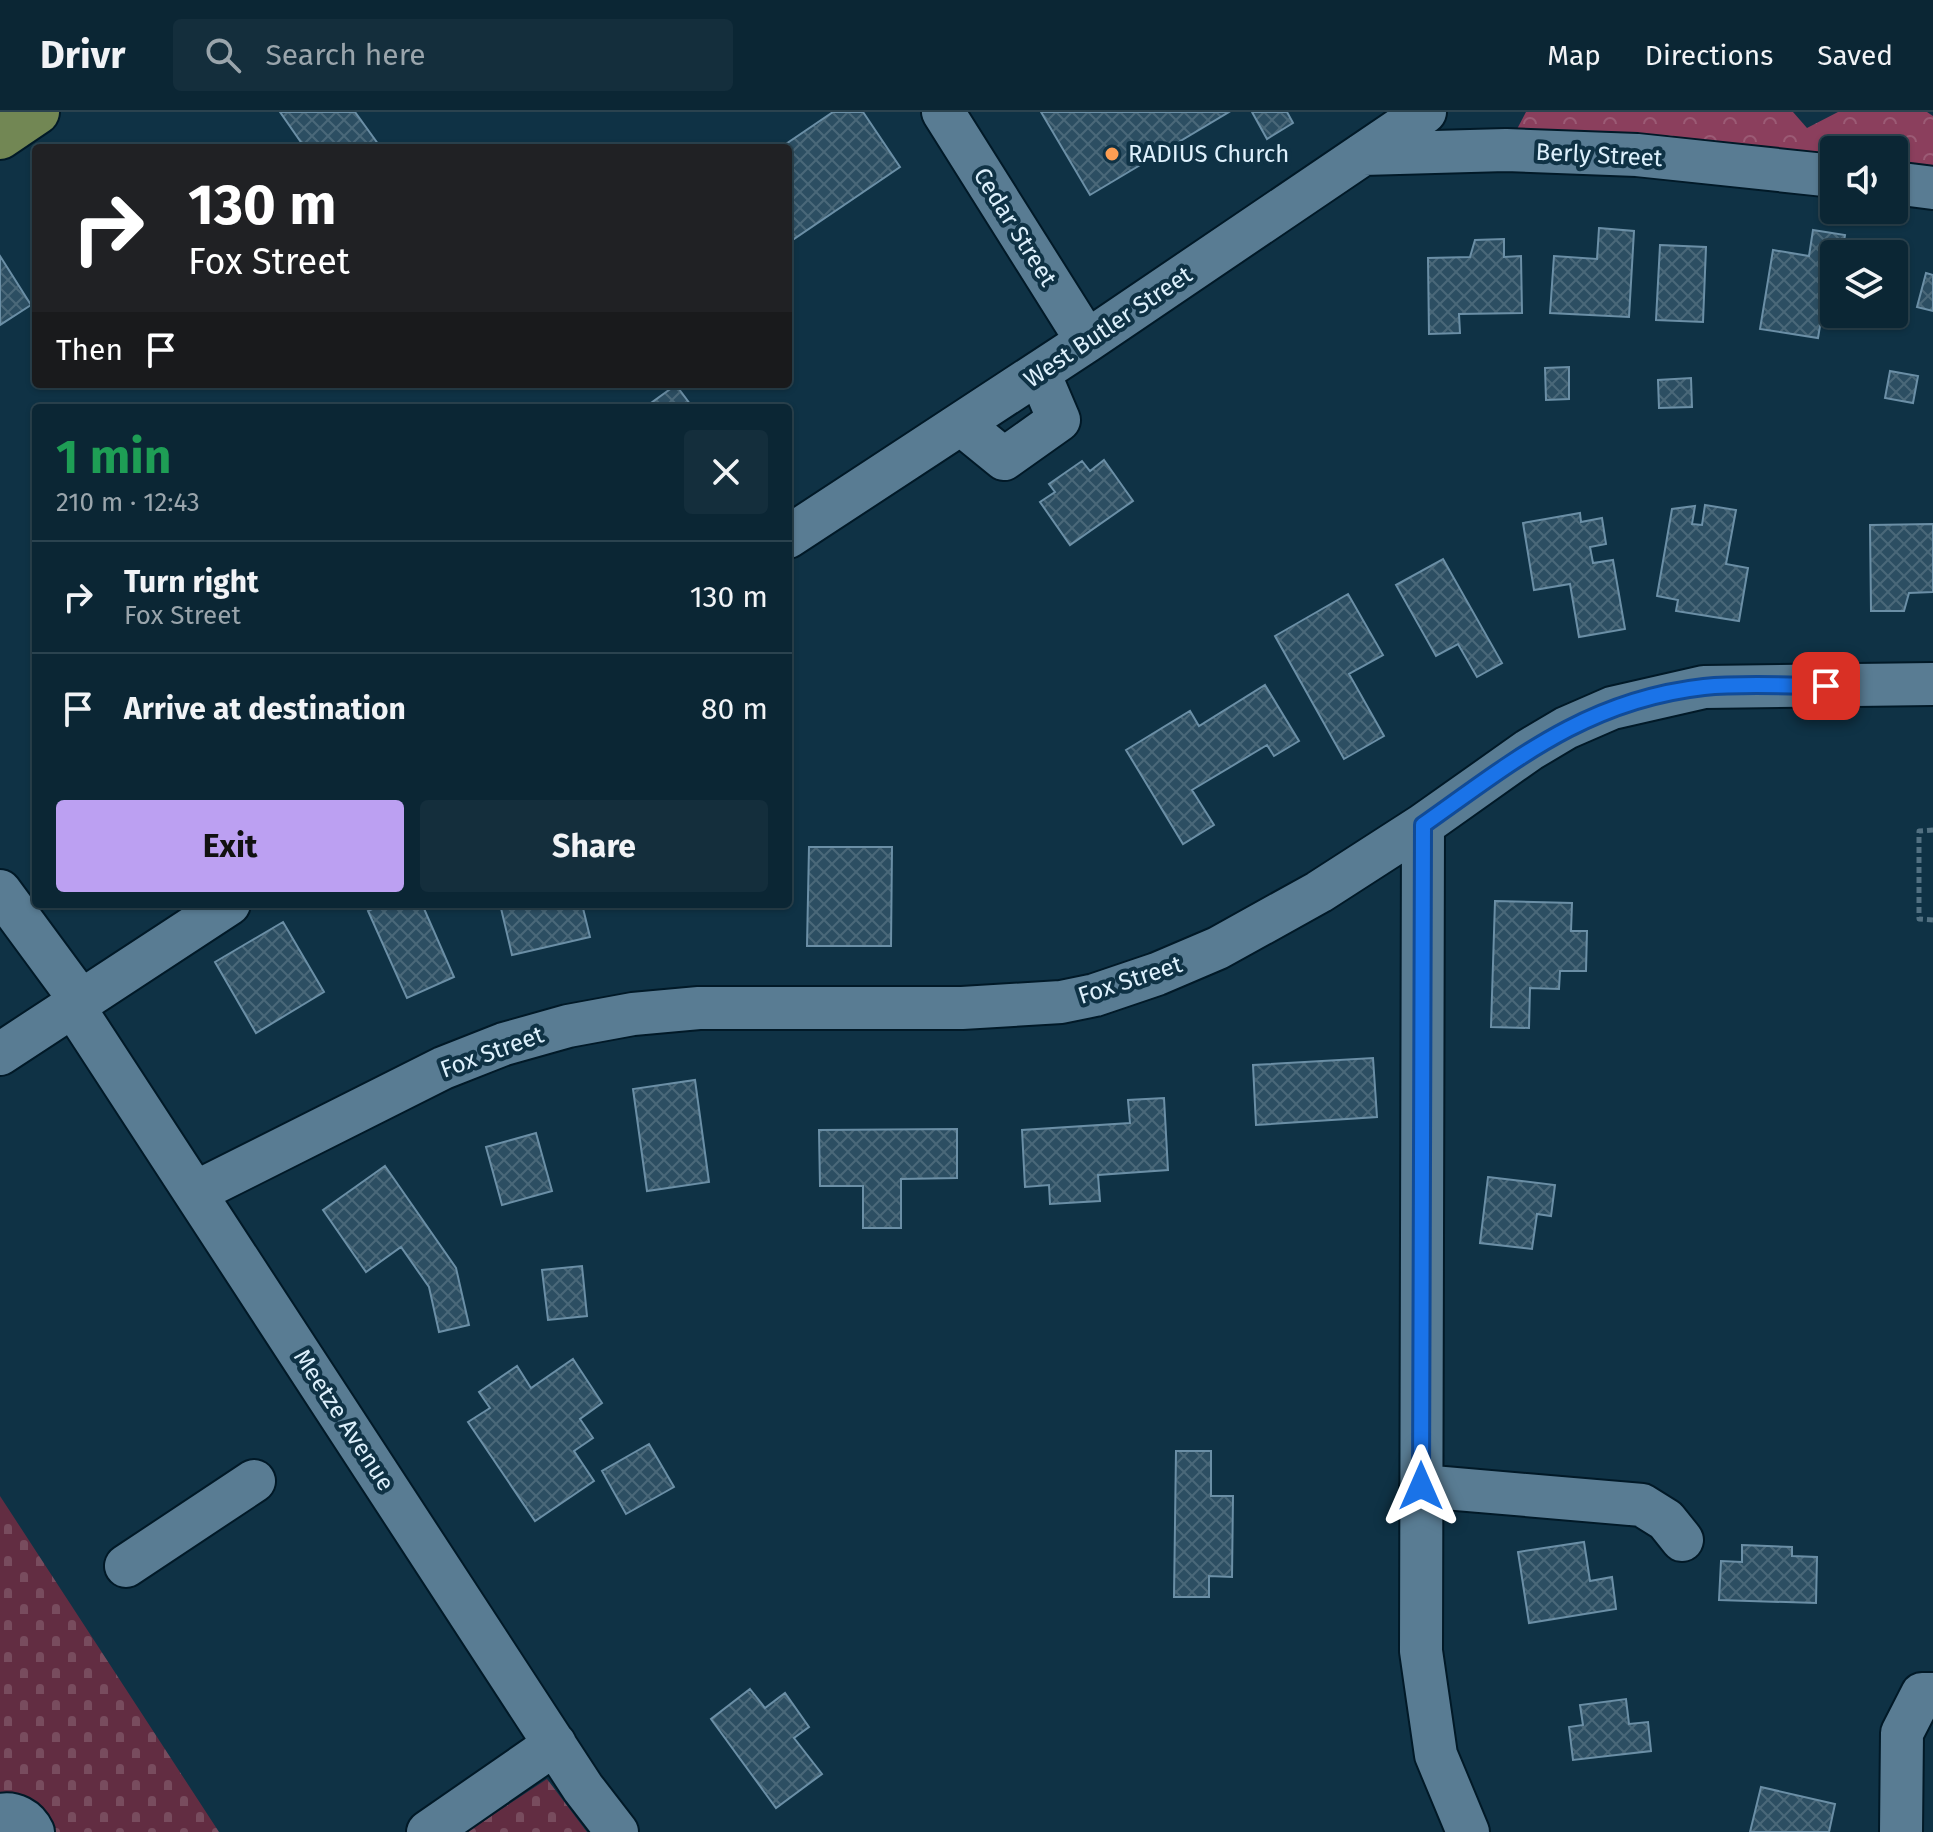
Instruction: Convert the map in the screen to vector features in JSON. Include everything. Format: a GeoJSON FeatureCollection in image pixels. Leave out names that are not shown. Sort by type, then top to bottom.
{"type":"FeatureCollection","features":[{"type":"Feature","properties":{"kind":"main road"},"geometry":{"type":"LineString","coordinates":[[0,137],[37,112]]}},
{"type":"Feature","properties":{"kind":"street","name":"Cedar Street"},"geometry":{"type":"LineString","coordinates":[[943,112],[1087,341]]}},
{"type":"Feature","properties":{"kind":"street","name":"West Butler Street"},"geometry":{"type":"LineString","coordinates":[[792,534],[1087,341],[1425,112]]}},
{"type":"Feature","properties":{"kind":"street","name":"Berly Street"},"geometry":{"type":"LineString","coordinates":[[1363,154],[1506,150],[1637,155],[1820,175]]}},
{"type":"Feature","properties":{"kind":"street"},"geometry":{"type":"LineString","coordinates":[[1908,185],[1933,188]]}},
{"type":"Feature","properties":{"kind":"street","name":"Fox Street"},"geometry":{"type":"LineString","coordinates":[[196,1192],[443,1068],[504,1044],[568,1026],[633,1014],[699,1008],[962,1008],[1061,1002],[1095,995],[1157,974],[1218,948],[1319,892],[1423,825],[1529,750],[1566,728],[1612,708],[1704,687],[1933,684]]}},
{"type":"Feature","properties":{"kind":"street"},"geometry":{"type":"LineString","coordinates":[[1423,825],[1421,1651],[1436,1755],[1468,1832]]}},
{"type":"Feature","properties":{"kind":"street","name":"Meetze Avenue"},"geometry":{"type":"LineString","coordinates":[[0,891],[77,1003],[583,1788],[617,1832]]}},
{"type":"Feature","properties":{"kind":"street"},"geometry":{"type":"LineString","coordinates":[[0,1054],[223,908]]}},
{"type":"Feature","properties":{"kind":"street"},"geometry":{"type":"LineString","coordinates":[[126,1566],[254,1481]]}},
{"type":"Feature","properties":{"kind":"street"},"geometry":{"type":"LineString","coordinates":[[1421,1486],[1642,1505],[1666,1520],[1682,1540]]}},
{"type":"Feature","properties":{"kind":"street"},"geometry":{"type":"LineString","coordinates":[[1901,1832],[1902,1733],[1922,1694],[1933,1694]]}},
{"type":"Feature","properties":{"kind":"street"},"geometry":{"type":"LineString","coordinates":[[428,1832],[555,1744]]}},
{"type":"Feature","properties":{"kind":"street"},"geometry":{"type":"LineString","coordinates":[[0,1815],[15,1815],[24,1820],[33,1832]]}},
{"type":"Feature","properties":{"kind":"path"},"geometry":{"type":"LineString","coordinates":[[1933,830],[1919,831],[1919,919],[1933,920]]}},
{"type":"Feature","properties":{"kind":"green space"},"geometry":{"type":"Polygon","coordinates":[[[1526,112],[1793,112],[1807,128],[1838,112],[1927,112],[1933,116],[1933,188],[1908,185],[1908,136],[1820,136],[1820,175],[1506,150],[1526,112]]]}},
{"type":"Feature","properties":{"kind":"green space"},"geometry":{"type":"Polygon","coordinates":[[[0,1496],[219,1832],[0,1832],[0,1496]]]}},
{"type":"Feature","properties":{"kind":"green space"},"geometry":{"type":"Polygon","coordinates":[[[547,1779],[587,1832],[467,1832],[547,1779]]]}},
{"type":"Feature","properties":{"kind":"building"},"geometry":{"type":"Polygon","coordinates":[[[280,112],[355,112],[378,144],[302,144],[280,112]]]}},
{"type":"Feature","properties":{"kind":"building"},"geometry":{"type":"Polygon","coordinates":[[[833,112],[863,112],[900,167],[792,240],[792,144],[786,144],[833,112]]]}},
{"type":"Feature","properties":{"kind":"building","name":"RADIUS Church"},"geometry":{"type":"Polygon","coordinates":[[[1041,112],[1229,112],[1090,195],[1041,112]]]}},
{"type":"Feature","properties":{"kind":"building","name":"RADIUS Church"},"geometry":{"type":"Polygon","coordinates":[[[1252,112],[1287,112],[1293,123],[1267,139],[1252,112]]]}},
{"type":"Feature","properties":{"kind":"building"},"geometry":{"type":"Polygon","coordinates":[[[1599,228],[1634,231],[1629,317],[1550,313],[1554,256],[1597,259],[1599,228]]]}},
{"type":"Feature","properties":{"kind":"building"},"geometry":{"type":"Polygon","coordinates":[[[1813,230],[1845,235],[1844,240],[1820,240],[1818,338],[1760,329],[1773,250],[1809,256],[1813,230]]]}},
{"type":"Feature","properties":{"kind":"building"},"geometry":{"type":"Polygon","coordinates":[[[1504,239],[1504,257],[1521,256],[1522,313],[1459,314],[1460,333],[1429,334],[1428,258],[1470,257],[1475,240],[1504,239]]]}},
{"type":"Feature","properties":{"kind":"building"},"geometry":{"type":"Polygon","coordinates":[[[1660,245],[1706,247],[1703,322],[1656,320],[1660,245]]]}},
{"type":"Feature","properties":{"kind":"building"},"geometry":{"type":"Polygon","coordinates":[[[0,256],[31,305],[0,325],[0,256]]]}},
{"type":"Feature","properties":{"kind":"building"},"geometry":{"type":"Polygon","coordinates":[[[1926,273],[1933,275],[1933,311],[1917,307],[1926,273]]]}},
{"type":"Feature","properties":{"kind":"building"},"geometry":{"type":"Polygon","coordinates":[[[1569,367],[1569,399],[1546,400],[1545,368],[1569,367]]]}},
{"type":"Feature","properties":{"kind":"building"},"geometry":{"type":"Polygon","coordinates":[[[1890,371],[1918,376],[1913,403],[1885,398],[1890,371]]]}},
{"type":"Feature","properties":{"kind":"building"},"geometry":{"type":"Polygon","coordinates":[[[1691,378],[1692,407],[1659,408],[1658,380],[1691,378]]]}},
{"type":"Feature","properties":{"kind":"building"},"geometry":{"type":"Polygon","coordinates":[[[672,388],[678,388],[690,404],[650,404],[672,388]]]}},
{"type":"Feature","properties":{"kind":"building"},"geometry":{"type":"Polygon","coordinates":[[[1104,460],[1133,501],[1070,545],[1040,502],[1055,492],[1049,484],[1082,461],[1090,471],[1104,460]]]}},
{"type":"Feature","properties":{"kind":"building"},"geometry":{"type":"Polygon","coordinates":[[[1705,505],[1736,510],[1726,564],[1748,568],[1739,621],[1676,611],[1678,600],[1657,596],[1672,509],[1695,506],[1692,524],[1702,525],[1705,505]]]}},
{"type":"Feature","properties":{"kind":"building"},"geometry":{"type":"Polygon","coordinates":[[[1580,513],[1581,522],[1602,518],[1606,544],[1590,547],[1593,563],[1613,560],[1625,629],[1579,637],[1570,584],[1534,590],[1523,523],[1580,513]]]}},
{"type":"Feature","properties":{"kind":"building"},"geometry":{"type":"Polygon","coordinates":[[[1933,524],[1933,592],[1909,593],[1904,611],[1871,611],[1870,525],[1933,524]]]}},
{"type":"Feature","properties":{"kind":"building"},"geometry":{"type":"Polygon","coordinates":[[[1443,559],[1502,663],[1477,677],[1458,644],[1436,656],[1396,585],[1443,559]]]}},
{"type":"Feature","properties":{"kind":"building"},"geometry":{"type":"Polygon","coordinates":[[[1348,594],[1383,655],[1349,674],[1384,736],[1344,759],[1275,636],[1348,594]]]}},
{"type":"Feature","properties":{"kind":"building"},"geometry":{"type":"Polygon","coordinates":[[[1265,685],[1299,741],[1274,756],[1267,745],[1192,790],[1214,825],[1183,844],[1126,750],[1190,711],[1199,726],[1265,685]]]}},
{"type":"Feature","properties":{"kind":"building"},"geometry":{"type":"Polygon","coordinates":[[[809,847],[892,847],[891,946],[807,946],[809,847]]]}},
{"type":"Feature","properties":{"kind":"building"},"geometry":{"type":"Polygon","coordinates":[[[1495,901],[1572,903],[1571,931],[1587,931],[1586,971],[1560,971],[1559,989],[1530,988],[1529,1028],[1491,1027],[1495,901]]]}},
{"type":"Feature","properties":{"kind":"building"},"geometry":{"type":"Polygon","coordinates":[[[374,908],[424,908],[454,977],[407,998],[368,911],[374,908]]]}},
{"type":"Feature","properties":{"kind":"building"},"geometry":{"type":"Polygon","coordinates":[[[501,908],[583,908],[590,937],[512,955],[501,908]]]}},
{"type":"Feature","properties":{"kind":"building"},"geometry":{"type":"Polygon","coordinates":[[[283,922],[324,992],[256,1033],[215,962],[283,922]]]}},
{"type":"Feature","properties":{"kind":"building"},"geometry":{"type":"Polygon","coordinates":[[[1373,1058],[1377,1117],[1256,1125],[1253,1065],[1373,1058]]]}},
{"type":"Feature","properties":{"kind":"building"},"geometry":{"type":"Polygon","coordinates":[[[695,1080],[709,1182],[647,1191],[633,1089],[695,1080]]]}},
{"type":"Feature","properties":{"kind":"building"},"geometry":{"type":"Polygon","coordinates":[[[1164,1098],[1168,1170],[1098,1175],[1100,1201],[1050,1204],[1049,1185],[1025,1187],[1022,1130],[1130,1123],[1128,1100],[1164,1098]]]}},
{"type":"Feature","properties":{"kind":"building"},"geometry":{"type":"Polygon","coordinates":[[[957,1129],[957,1178],[901,1179],[901,1228],[863,1228],[863,1186],[820,1186],[819,1130],[957,1129]]]}},
{"type":"Feature","properties":{"kind":"building"},"geometry":{"type":"Polygon","coordinates":[[[536,1133],[552,1191],[502,1205],[486,1147],[536,1133]]]}},
{"type":"Feature","properties":{"kind":"building"},"geometry":{"type":"Polygon","coordinates":[[[385,1166],[456,1268],[469,1325],[439,1332],[429,1287],[401,1247],[366,1272],[323,1210],[385,1166]]]}},
{"type":"Feature","properties":{"kind":"building"},"geometry":{"type":"Polygon","coordinates":[[[1488,1177],[1555,1185],[1551,1216],[1537,1214],[1532,1249],[1480,1243],[1488,1177]]]}},
{"type":"Feature","properties":{"kind":"building"},"geometry":{"type":"Polygon","coordinates":[[[582,1266],[587,1316],[548,1320],[542,1270],[582,1266]]]}},
{"type":"Feature","properties":{"kind":"building"},"geometry":{"type":"Polygon","coordinates":[[[573,1359],[602,1403],[580,1419],[593,1438],[574,1451],[594,1481],[535,1521],[468,1422],[490,1408],[479,1392],[517,1366],[531,1388],[573,1359]]]}},
{"type":"Feature","properties":{"kind":"building"},"geometry":{"type":"Polygon","coordinates":[[[649,1444],[674,1487],[626,1514],[602,1471],[649,1444]]]}},
{"type":"Feature","properties":{"kind":"building"},"geometry":{"type":"Polygon","coordinates":[[[1176,1451],[1211,1451],[1211,1496],[1233,1496],[1232,1577],[1209,1576],[1209,1597],[1174,1597],[1176,1451]]]}},
{"type":"Feature","properties":{"kind":"building"},"geometry":{"type":"Polygon","coordinates":[[[1584,1542],[1590,1581],[1612,1577],[1616,1609],[1529,1623],[1518,1552],[1584,1542]]]}},
{"type":"Feature","properties":{"kind":"building"},"geometry":{"type":"Polygon","coordinates":[[[1742,1545],[1792,1547],[1792,1556],[1817,1557],[1816,1603],[1719,1600],[1721,1561],[1742,1562],[1742,1545]]]}},
{"type":"Feature","properties":{"kind":"building"},"geometry":{"type":"Polygon","coordinates":[[[750,1689],[765,1708],[785,1693],[809,1727],[794,1738],[822,1774],[776,1808],[711,1719],[750,1689]]]}},
{"type":"Feature","properties":{"kind":"building"},"geometry":{"type":"Polygon","coordinates":[[[1626,1699],[1629,1724],[1648,1722],[1651,1751],[1573,1760],[1569,1727],[1583,1725],[1580,1705],[1626,1699]]]}},
{"type":"Feature","properties":{"kind":"building"},"geometry":{"type":"Polygon","coordinates":[[[1761,1787],[1835,1804],[1829,1832],[1750,1832],[1761,1787]]]}},
{"type":"Feature","properties":{"kind":"place","name":"RADIUS Church"},"geometry":{"type":"Point","coordinates":[1112,154]}},
{"type":"Feature","properties":{"kind":"route"},"geometry":{"type":"LineString","coordinates":[[1421,1486],[1423,825],[1529,750],[1566,728],[1612,708],[1704,687],[1826,686]]}}]}
